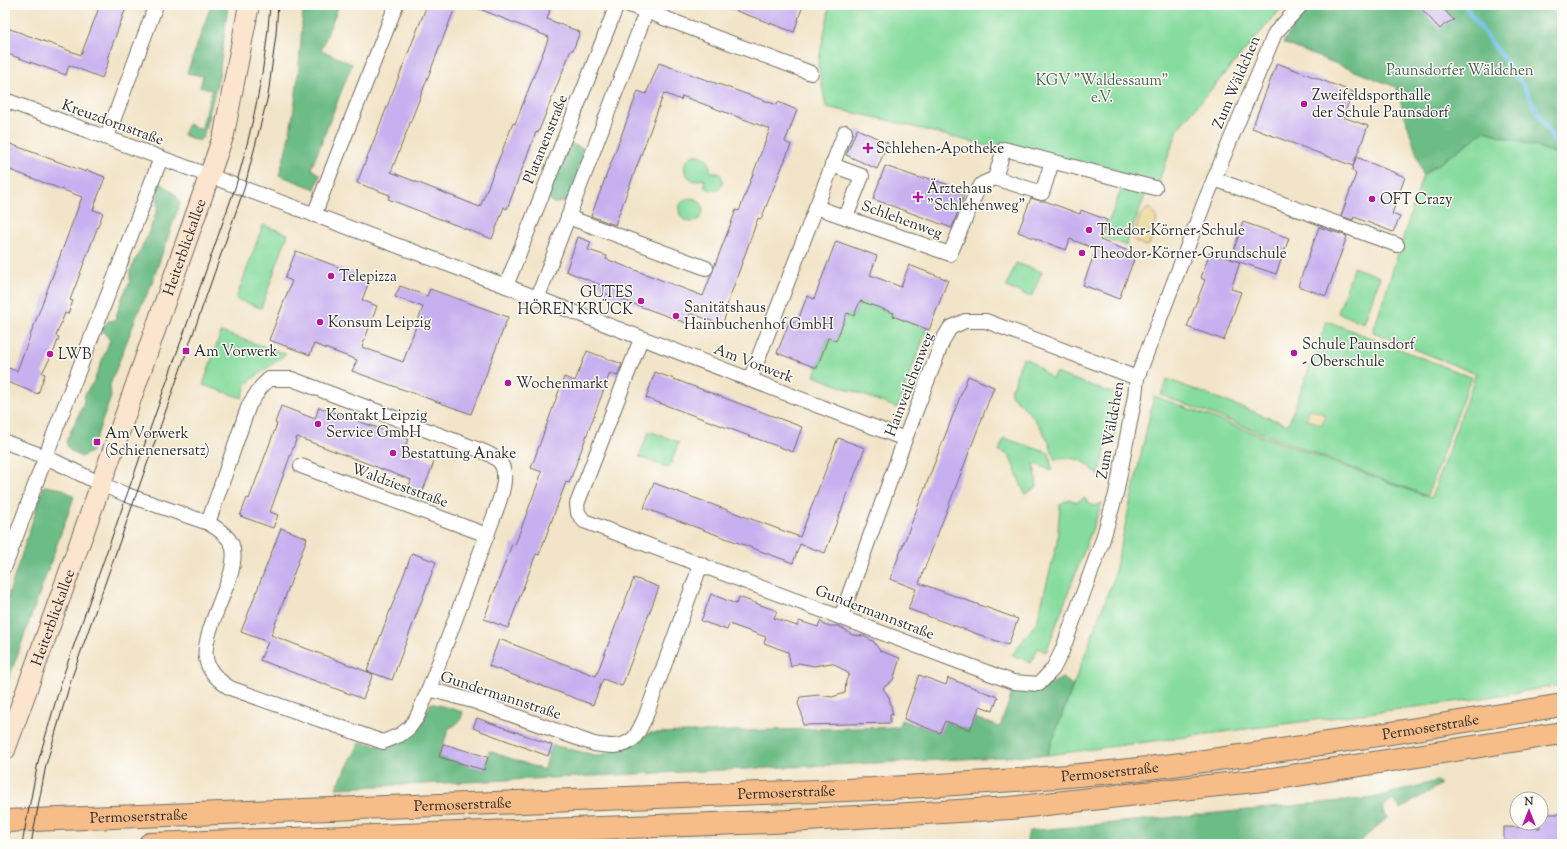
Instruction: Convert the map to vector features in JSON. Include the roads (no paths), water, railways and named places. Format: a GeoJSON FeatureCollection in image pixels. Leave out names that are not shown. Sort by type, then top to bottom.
{"type":"FeatureCollection","features":[{"type":"Feature","properties":{"kind":"main road","name":"Heiterblickallee"},"geometry":{"type":"LineString","coordinates":[[5,750],[101,484],[224,134],[249,5]]}},
{"type":"Feature","properties":{"kind":"main road","name":"Permoserstraße"},"geometry":{"type":"LineString","coordinates":[[5,821],[872,789],[1007,780],[1179,764],[1369,738],[1562,705]]}},
{"type":"Feature","properties":{"kind":"main road","name":"Permoserstraße"},"geometry":{"type":"LineString","coordinates":[[150,844],[772,822],[1010,808],[1272,779],[1562,733]]}},
{"type":"Feature","properties":{"kind":"street"},"geometry":{"type":"LineString","coordinates":[[107,137],[156,5]]}},
{"type":"Feature","properties":{"kind":"street"},"geometry":{"type":"LineString","coordinates":[[314,215],[396,5]]}},
{"type":"Feature","properties":{"kind":"street","name":"Platanenstraße"},"geometry":{"type":"LineString","coordinates":[[506,286],[617,5]]}},
{"type":"Feature","properties":{"kind":"street"},"geometry":{"type":"LineString","coordinates":[[632,5],[646,12],[810,73]]}},
{"type":"Feature","properties":{"kind":"street","name":"Zum Wäldchen"},"geometry":{"type":"LineString","coordinates":[[1039,684],[1053,670],[1062,651],[1102,542],[1116,494],[1135,396],[1137,378],[1214,179],[1275,33],[1301,5]]}},
{"type":"Feature","properties":{"kind":"street"},"geometry":{"type":"LineString","coordinates":[[537,299],[646,12]]}},
{"type":"Feature","properties":{"kind":"street","name":"Kreuzdornstraße"},"geometry":{"type":"LineString","coordinates":[[5,100],[210,176]]}},
{"type":"Feature","properties":{"kind":"street"},"geometry":{"type":"LineString","coordinates":[[750,380],[845,132]]}},
{"type":"Feature","properties":{"kind":"street"},"geometry":{"type":"LineString","coordinates":[[1052,162],[1042,193],[995,178],[1004,149],[1155,188]]}},
{"type":"Feature","properties":{"kind":"street"},"geometry":{"type":"LineString","coordinates":[[5,566],[161,158]]}},
{"type":"Feature","properties":{"kind":"street","name":"Schlehenweg"},"geometry":{"type":"LineString","coordinates":[[832,165],[862,176],[846,217]]}},
{"type":"Feature","properties":{"kind":"street","name":"Am Vorwerk"},"geometry":{"type":"LineString","coordinates":[[210,176],[506,286],[905,439]]}},
{"type":"Feature","properties":{"kind":"street","name":"Schlehenweg"},"geometry":{"type":"LineString","coordinates":[[816,207],[950,254],[976,193],[982,184],[995,178]]}},
{"type":"Feature","properties":{"kind":"street"},"geometry":{"type":"LineString","coordinates":[[1214,179],[1397,245]]}},
{"type":"Feature","properties":{"kind":"street"},"geometry":{"type":"LineString","coordinates":[[568,217],[706,268]]}},
{"type":"Feature","properties":{"kind":"street","name":"Hainveilchenweg"},"geometry":{"type":"LineString","coordinates":[[841,617],[905,439],[943,340],[950,328],[965,321],[986,321],[1137,378]]}},
{"type":"Feature","properties":{"kind":"street","name":"Gundermannstraße"},"geometry":{"type":"LineString","coordinates":[[641,339],[578,504],[578,513],[584,521],[1013,682],[1039,684]]}},
{"type":"Feature","properties":{"kind":"street"},"geometry":{"type":"LineString","coordinates":[[5,442],[46,457],[127,495],[208,523],[249,405],[261,387],[269,379],[292,379],[487,453],[500,462],[504,470],[504,488],[488,535],[429,689]]}},
{"type":"Feature","properties":{"kind":"street","name":"Waldzieststraße"},"geometry":{"type":"LineString","coordinates":[[301,466],[488,535]]}},
{"type":"Feature","properties":{"kind":"street","name":"Gundermannstraße"},"geometry":{"type":"LineString","coordinates":[[208,523],[221,530],[232,545],[233,557],[229,578],[209,635],[206,658],[210,670],[219,680],[230,688],[383,742],[400,735],[409,728],[417,717],[429,689],[473,701],[594,744],[615,747],[633,738],[645,718],[701,564]]}},
{"type":"Feature","properties":{"kind":"waterway"},"geometry":{"type":"LineString","coordinates":[[1464,5],[1521,82],[1562,155]]}},
{"type":"Feature","properties":{"kind":"tram line"},"geometry":{"type":"LineString","coordinates":[[22,844],[38,762],[63,676],[236,185],[258,96],[270,5]]}},
{"type":"Feature","properties":{"kind":"tram line"},"geometry":{"type":"LineString","coordinates":[[31,844],[46,765],[72,677],[244,189],[268,96],[278,5]]}},
{"type":"Feature","properties":{"kind":"place","name":"Zweifeldsporthalle der Schule Paunsdorf"},"geometry":{"type":"Point","coordinates":[1304,104]}},
{"type":"Feature","properties":{"kind":"place","name":"Schlehen-Apotheke"},"geometry":{"type":"Point","coordinates":[868,148]}},
{"type":"Feature","properties":{"kind":"place","name":"Ärztehaus \"Schlehenweg\""},"geometry":{"type":"Point","coordinates":[918,197]}},
{"type":"Feature","properties":{"kind":"place","name":"OFT Crazy"},"geometry":{"type":"Point","coordinates":[1372,199]}},
{"type":"Feature","properties":{"kind":"place","name":"Thedor-Körner-Schule"},"geometry":{"type":"Point","coordinates":[1089,230]}},
{"type":"Feature","properties":{"kind":"place","name":"Theodor-Körner-Grundschule"},"geometry":{"type":"Point","coordinates":[1082,253]}},
{"type":"Feature","properties":{"kind":"place","name":"Telepizza"},"geometry":{"type":"Point","coordinates":[331,276]}},
{"type":"Feature","properties":{"kind":"place","name":"GUTES HÖREN KRÜCK"},"geometry":{"type":"Point","coordinates":[641,301]}},
{"type":"Feature","properties":{"kind":"place","name":"Sanitätshaus Hainbuchenhof GmbH"},"geometry":{"type":"Point","coordinates":[676,316]}},
{"type":"Feature","properties":{"kind":"place","name":"Konsum Leipzig"},"geometry":{"type":"Point","coordinates":[320,322]}},
{"type":"Feature","properties":{"kind":"place","name":"Am Vorwerk"},"geometry":{"type":"Point","coordinates":[186,351]}},
{"type":"Feature","properties":{"kind":"place","name":"Schule Paunsdorf - Oberschule"},"geometry":{"type":"Point","coordinates":[1294,353]}},
{"type":"Feature","properties":{"kind":"place","name":"LWB"},"geometry":{"type":"Point","coordinates":[50,354]}},
{"type":"Feature","properties":{"kind":"place","name":"Wochenmarkt"},"geometry":{"type":"Point","coordinates":[508,383]}},
{"type":"Feature","properties":{"kind":"place","name":"Kontakt Leipzig Service GmbH"},"geometry":{"type":"Point","coordinates":[318,424]}},
{"type":"Feature","properties":{"kind":"place","name":"Am Vorwerk (Schienenersatz)"},"geometry":{"type":"Point","coordinates":[97,442]}},
{"type":"Feature","properties":{"kind":"place","name":"Bestattung Anake"},"geometry":{"type":"Point","coordinates":[393,453]}},
{"type":"Feature","properties":{"kind":"park label","name":"Paunsdorfer Wäldchen"},"geometry":{"type":"Point","coordinates":[1460,70]}},
{"type":"Feature","properties":{"kind":"park label","name":"KGV \"Waldessaum\" e.V."},"geometry":{"type":"Point","coordinates":[1102,88]}}]}
